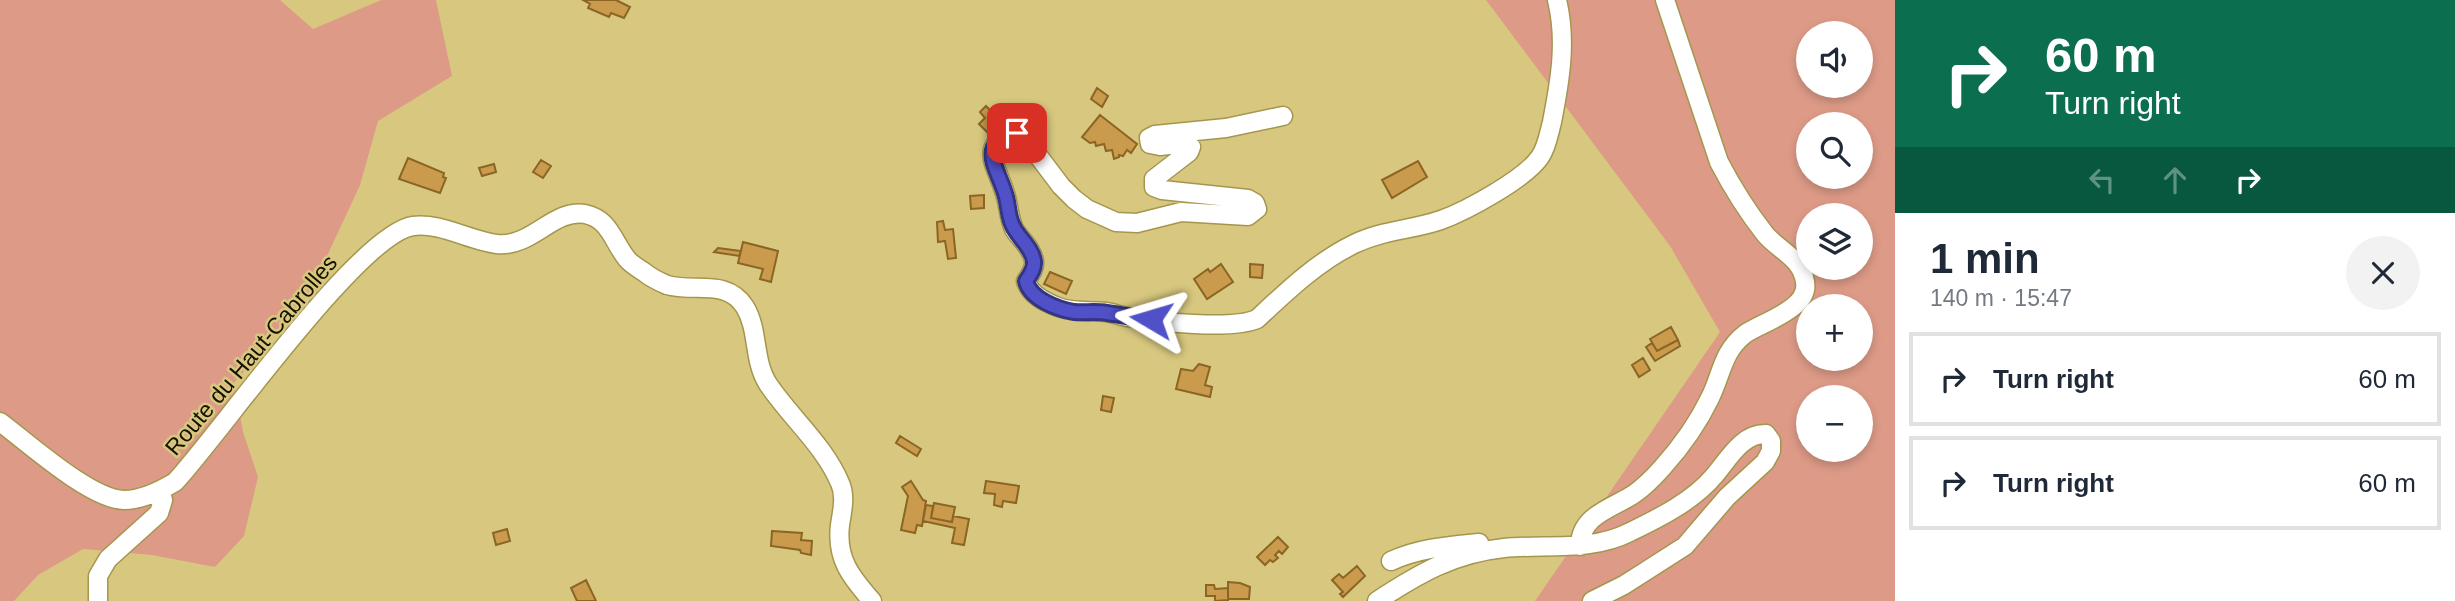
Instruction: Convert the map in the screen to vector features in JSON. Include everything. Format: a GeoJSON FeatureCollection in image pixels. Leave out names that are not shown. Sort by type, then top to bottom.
{"type":"FeatureCollection","features":[{"type":"Feature","properties":{"kind":"street"},"geometry":{"type":"LineString","coordinates":[[1283,116],[1226,128],[1149,138],[1150,144],[1160,146],[1186,143],[1191,147],[1189,152],[1154,179],[1154,187],[1248,198],[1255,203],[1257,209],[1248,216],[1181,212],[1137,223],[1116,222],[1087,209],[1074,199],[1024,137],[1017,133],[998,140],[993,146],[993,159],[1007,199],[1008,212],[1014,229],[1026,243],[1034,260],[1033,271],[1026,281],[1028,287],[1035,296],[1075,312],[1223,325],[1247,324],[1257,319],[1322,262],[1351,245],[1377,234],[1441,220],[1506,186],[1541,157],[1548,140],[1558,91],[1562,50],[1561,18],[1557,0]]}},
{"type":"Feature","properties":{"kind":"street"},"geometry":{"type":"LineString","coordinates":[[1580,546],[1580,537],[1586,526],[1599,513],[1636,493],[1662,468],[1690,432],[1710,398],[1729,349],[1746,334],[1793,307],[1803,297],[1806,283],[1799,265],[1767,236],[1732,187],[1719,162],[1665,0]]}},
{"type":"Feature","properties":{"kind":"street","name":"Route du Haut-Cabrolles"},"geometry":{"type":"LineString","coordinates":[[160,490],[175,482],[188,468],[310,317],[359,264],[402,228],[417,225],[500,245],[527,237],[562,217],[576,213],[595,216],[608,227],[628,261],[647,275],[667,284],[727,290],[739,298],[747,310],[761,371],[768,384],[799,422],[842,486],[839,531],[842,558],[850,576],[872,601]]}},
{"type":"Feature","properties":{"kind":"street"},"geometry":{"type":"LineString","coordinates":[[0,422],[62,471],[99,492],[122,500],[143,497],[160,490],[163,500],[159,513],[108,559],[98,576],[98,601]]}},
{"type":"Feature","properties":{"kind":"street"},"geometry":{"type":"LineString","coordinates":[[1377,601],[1434,566],[1468,554],[1533,546],[1599,544],[1627,534],[1705,486],[1738,447],[1750,438],[1766,434],[1771,441],[1771,452],[1765,462],[1727,497],[1685,546],[1624,585],[1592,601]]}},
{"type":"Feature","properties":{"kind":"street"},"geometry":{"type":"LineString","coordinates":[[1391,561],[1443,546],[1480,543],[1486,551]]}},
{"type":"Feature","properties":{"kind":"shaded area"},"geometry":{"type":"Polygon","coordinates":[[[0,0],[280,0],[313,29],[381,0],[436,0],[452,76],[378,121],[360,185],[309,295],[234,383],[243,432],[258,477],[244,536],[215,567],[152,555],[83,549],[38,575],[14,601],[0,601],[0,0]]]}},
{"type":"Feature","properties":{"kind":"shaded area"},"geometry":{"type":"Polygon","coordinates":[[[1486,0],[1895,0],[1895,601],[1535,601],[1720,332],[1670,246],[1486,0]]]}},
{"type":"Feature","properties":{"kind":"building"},"geometry":{"type":"Polygon","coordinates":[[[583,0],[616,0],[630,7],[624,18],[611,13],[609,17],[588,8],[590,4],[583,0]]]}},
{"type":"Feature","properties":{"kind":"building"},"geometry":{"type":"Polygon","coordinates":[[[1097,88],[1108,96],[1102,107],[1091,99],[1097,88]]]}},
{"type":"Feature","properties":{"kind":"building"},"geometry":{"type":"Polygon","coordinates":[[[986,106],[1004,125],[992,137],[979,124],[985,118],[980,112],[986,106]]]}},
{"type":"Feature","properties":{"kind":"building"},"geometry":{"type":"Polygon","coordinates":[[[1100,115],[1137,144],[1131,153],[1127,150],[1123,156],[1119,155],[1114,159],[1112,150],[1106,151],[1104,144],[1096,146],[1095,142],[1090,143],[1082,137],[1100,115]]]}},
{"type":"Feature","properties":{"kind":"building"},"geometry":{"type":"Polygon","coordinates":[[[408,158],[444,173],[443,177],[446,178],[440,193],[399,179],[408,158]]]}},
{"type":"Feature","properties":{"kind":"building"},"geometry":{"type":"Polygon","coordinates":[[[541,160],[551,166],[543,178],[533,172],[541,160]]]}},
{"type":"Feature","properties":{"kind":"building"},"geometry":{"type":"Polygon","coordinates":[[[1418,161],[1427,177],[1392,198],[1382,180],[1418,161]]]}},
{"type":"Feature","properties":{"kind":"building"},"geometry":{"type":"Polygon","coordinates":[[[494,164],[496,172],[482,176],[479,168],[494,164]]]}},
{"type":"Feature","properties":{"kind":"building"},"geometry":{"type":"Polygon","coordinates":[[[984,195],[984,208],[971,209],[970,196],[984,195]]]}},
{"type":"Feature","properties":{"kind":"building"},"geometry":{"type":"Polygon","coordinates":[[[943,221],[945,230],[953,229],[956,258],[948,259],[945,241],[938,242],[937,222],[943,221]]]}},
{"type":"Feature","properties":{"kind":"building"},"geometry":{"type":"Polygon","coordinates":[[[743,242],[778,251],[771,282],[760,279],[763,269],[738,263],[743,242]]]}},
{"type":"Feature","properties":{"kind":"building"},"geometry":{"type":"Polygon","coordinates":[[[718,248],[741,251],[739,256],[714,252],[718,248]]]}},
{"type":"Feature","properties":{"kind":"building"},"geometry":{"type":"Polygon","coordinates":[[[1221,264],[1233,282],[1207,299],[1194,279],[1221,264]]]}},
{"type":"Feature","properties":{"kind":"building"},"geometry":{"type":"Polygon","coordinates":[[[1250,264],[1263,265],[1262,278],[1250,277],[1250,264]]]}},
{"type":"Feature","properties":{"kind":"building"},"geometry":{"type":"Polygon","coordinates":[[[1050,272],[1072,281],[1066,294],[1044,284],[1050,272]]]}},
{"type":"Feature","properties":{"kind":"building"},"geometry":{"type":"Polygon","coordinates":[[[1671,327],[1678,340],[1657,351],[1650,339],[1671,327]]]}},
{"type":"Feature","properties":{"kind":"building"},"geometry":{"type":"Polygon","coordinates":[[[1678,340],[1680,346],[1655,361],[1646,347],[1652,343],[1657,351],[1678,340]]]}},
{"type":"Feature","properties":{"kind":"building"},"geometry":{"type":"Polygon","coordinates":[[[1643,358],[1650,370],[1639,377],[1632,365],[1643,358]]]}},
{"type":"Feature","properties":{"kind":"building"},"geometry":{"type":"Polygon","coordinates":[[[1199,364],[1210,367],[1205,385],[1212,387],[1210,397],[1176,389],[1181,369],[1193,371],[1199,364]]]}},
{"type":"Feature","properties":{"kind":"building"},"geometry":{"type":"Polygon","coordinates":[[[1103,396],[1114,398],[1111,412],[1101,410],[1103,396]]]}},
{"type":"Feature","properties":{"kind":"building"},"geometry":{"type":"Polygon","coordinates":[[[900,436],[921,449],[917,456],[896,443],[900,436]]]}},
{"type":"Feature","properties":{"kind":"building"},"geometry":{"type":"Polygon","coordinates":[[[911,481],[926,501],[922,526],[917,525],[915,533],[901,530],[908,496],[902,487],[911,481]]]}},
{"type":"Feature","properties":{"kind":"building"},"geometry":{"type":"Polygon","coordinates":[[[986,481],[1019,486],[1016,503],[1003,501],[1002,507],[994,505],[995,494],[984,493],[986,481]]]}},
{"type":"Feature","properties":{"kind":"building"},"geometry":{"type":"Polygon","coordinates":[[[934,503],[955,507],[952,522],[931,518],[934,503]]]}},
{"type":"Feature","properties":{"kind":"building"},"geometry":{"type":"Polygon","coordinates":[[[926,505],[933,506],[931,518],[952,522],[953,516],[969,519],[964,545],[952,543],[955,528],[923,521],[926,505]]]}},
{"type":"Feature","properties":{"kind":"building"},"geometry":{"type":"Polygon","coordinates":[[[507,529],[510,541],[496,545],[493,533],[507,529]]]}},
{"type":"Feature","properties":{"kind":"building"},"geometry":{"type":"Polygon","coordinates":[[[772,531],[802,533],[801,540],[812,541],[811,555],[801,553],[800,550],[771,546],[772,531]]]}},
{"type":"Feature","properties":{"kind":"building"},"geometry":{"type":"Polygon","coordinates":[[[1278,537],[1288,547],[1282,554],[1279,551],[1275,555],[1278,558],[1273,562],[1270,560],[1265,565],[1257,557],[1278,537]]]}},
{"type":"Feature","properties":{"kind":"building"},"geometry":{"type":"Polygon","coordinates":[[[1357,566],[1365,576],[1343,597],[1340,594],[1343,592],[1332,580],[1339,574],[1343,578],[1357,566]]]}},
{"type":"Feature","properties":{"kind":"building"},"geometry":{"type":"Polygon","coordinates":[[[586,580],[596,601],[577,601],[571,588],[586,580]]]}},
{"type":"Feature","properties":{"kind":"building"},"geometry":{"type":"Polygon","coordinates":[[[1228,582],[1250,587],[1249,599],[1228,599],[1228,582]]]}},
{"type":"Feature","properties":{"kind":"building"},"geometry":{"type":"Polygon","coordinates":[[[1206,585],[1214,585],[1215,589],[1228,588],[1228,600],[1215,601],[1215,596],[1206,596],[1206,585]]]}},
{"type":"Feature","properties":{"kind":"route"},"geometry":{"type":"LineString","coordinates":[[1017,133],[998,140],[993,146],[993,159],[1014,229],[1026,243],[1034,260],[1033,271],[1026,281],[1028,287],[1035,296],[1075,312],[1151,319]]}}]}
